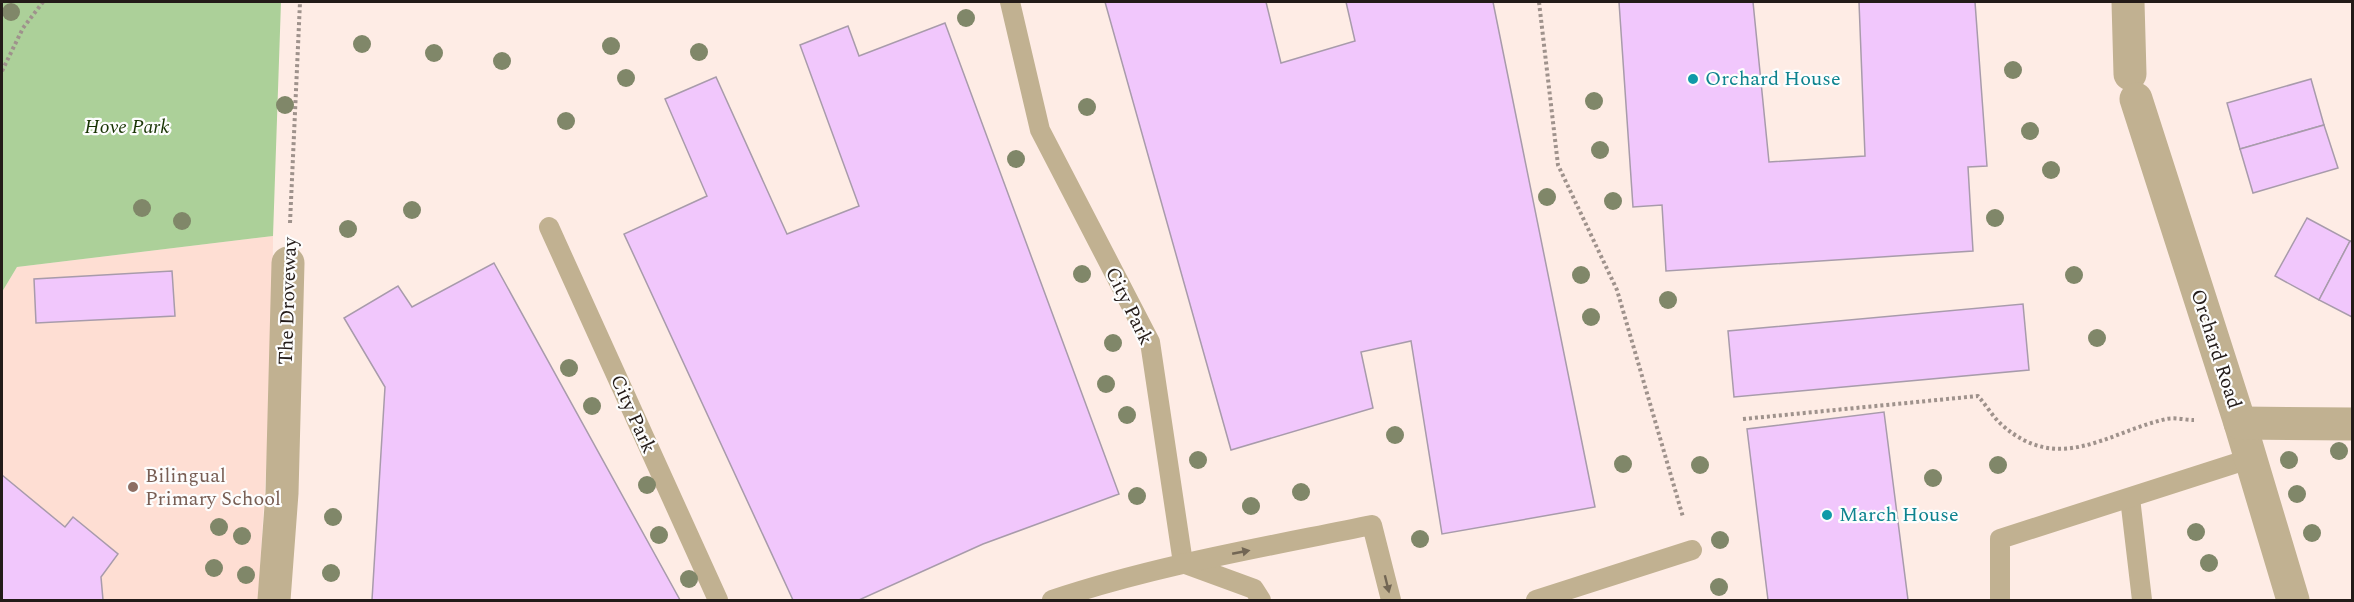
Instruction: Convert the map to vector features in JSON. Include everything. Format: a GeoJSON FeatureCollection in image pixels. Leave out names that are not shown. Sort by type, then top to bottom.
{"type":"FeatureCollection","features":[{"type":"Feature","properties":{"kind":"street","name":"Orchard Road"},"geometry":{"type":"LineString","coordinates":[[2128,2],[2133,87],[2240,423],[2293,600]]}},
{"type":"Feature","properties":{"kind":"street","name":"The Droveway"},"geometry":{"type":"LineString","coordinates":[[274,600],[282,493],[288,263]]}},
{"type":"Feature","properties":{"kind":"street"},"geometry":{"type":"LineString","coordinates":[[2240,423],[2352,424]]}},
{"type":"Feature","properties":{"kind":"lane","name":"City Park"},"geometry":{"type":"LineString","coordinates":[[1010,2],[1040,130],[1150,342],[1183,563]]}},
{"type":"Feature","properties":{"kind":"lane","name":"City Park"},"geometry":{"type":"LineString","coordinates":[[549,227],[718,600]]}},
{"type":"Feature","properties":{"kind":"lane"},"geometry":{"type":"LineString","coordinates":[[2000,600],[2000,539],[2249,459]]}},
{"type":"Feature","properties":{"kind":"lane"},"geometry":{"type":"LineString","coordinates":[[2130,498],[2142,600]]}},
{"type":"Feature","properties":{"kind":"lane"},"geometry":{"type":"LineString","coordinates":[[1052,600],[1106,582],[1183,563],[1372,525],[1391,600]]}},
{"type":"Feature","properties":{"kind":"lane"},"geometry":{"type":"LineString","coordinates":[[1536,600],[1692,550]]}},
{"type":"Feature","properties":{"kind":"lane"},"geometry":{"type":"LineString","coordinates":[[1183,563],[1254,589],[1261,600]]}},
{"type":"Feature","properties":{"kind":"path"},"geometry":{"type":"LineString","coordinates":[[2,70],[23,28],[43,2]]}},
{"type":"Feature","properties":{"kind":"path","name":"The Droveway"},"geometry":{"type":"LineString","coordinates":[[288,263],[300,2]]}},
{"type":"Feature","properties":{"kind":"path"},"geometry":{"type":"LineString","coordinates":[[1539,2],[1558,165],[1617,290],[1692,550]]}},
{"type":"Feature","properties":{"kind":"path"},"geometry":{"type":"LineString","coordinates":[[1743,419],[1978,396],[2001,424],[2031,445],[2055,448],[2080,448],[2168,418],[2240,423]]}},
{"type":"Feature","properties":{"kind":"shaded area","name":"Bilingual Primary School"},"geometry":{"type":"Polygon","coordinates":[[[273,236],[272,373],[258,600],[2,600],[2,292],[17,267],[273,236]]]}},
{"type":"Feature","properties":{"kind":"green space","name":"Hove Park"},"geometry":{"type":"Polygon","coordinates":[[[2,2],[281,2],[273,236],[17,267],[2,292],[2,2]]]}},
{"type":"Feature","properties":{"kind":"building"},"geometry":{"type":"Polygon","coordinates":[[[1105,2],[1266,2],[1281,63],[1355,41],[1346,2],[1493,2],[1595,507],[1442,534],[1411,341],[1361,352],[1373,408],[1231,450],[1105,2]]]}},
{"type":"Feature","properties":{"kind":"building","name":"Orchard House"},"geometry":{"type":"Polygon","coordinates":[[[1619,2],[1753,2],[1769,162],[1865,156],[1859,2],[1975,2],[1987,166],[1968,167],[1973,251],[1666,271],[1662,205],[1633,207],[1619,2]]]}},
{"type":"Feature","properties":{"kind":"building"},"geometry":{"type":"Polygon","coordinates":[[[945,23],[1119,494],[983,544],[859,600],[793,600],[624,234],[707,196],[665,99],[716,77],[787,234],[859,206],[800,45],[848,26],[859,56],[945,23]]]}},
{"type":"Feature","properties":{"kind":"building"},"geometry":{"type":"Polygon","coordinates":[[[2311,79],[2324,125],[2240,149],[2227,103],[2311,79]]]}},
{"type":"Feature","properties":{"kind":"building"},"geometry":{"type":"Polygon","coordinates":[[[2324,125],[2338,168],[2253,193],[2240,149],[2324,125]]]}},
{"type":"Feature","properties":{"kind":"building"},"geometry":{"type":"Polygon","coordinates":[[[2307,218],[2350,241],[2319,300],[2275,276],[2307,218]]]}},
{"type":"Feature","properties":{"kind":"building"},"geometry":{"type":"Polygon","coordinates":[[[2350,241],[2352,242],[2352,317],[2319,300],[2350,241]]]}},
{"type":"Feature","properties":{"kind":"building"},"geometry":{"type":"Polygon","coordinates":[[[494,263],[680,600],[372,600],[385,387],[344,318],[398,286],[412,307],[494,263]]]}},
{"type":"Feature","properties":{"kind":"building"},"geometry":{"type":"Polygon","coordinates":[[[172,271],[175,316],[36,323],[34,279],[172,271]]]}},
{"type":"Feature","properties":{"kind":"building"},"geometry":{"type":"Polygon","coordinates":[[[2023,304],[2029,370],[1734,397],[1728,331],[2023,304]]]}},
{"type":"Feature","properties":{"kind":"building","name":"March House"},"geometry":{"type":"Polygon","coordinates":[[[1884,412],[1908,600],[1768,600],[1747,429],[1884,412]]]}},
{"type":"Feature","properties":{"kind":"building"},"geometry":{"type":"Polygon","coordinates":[[[2,475],[65,527],[73,517],[118,554],[101,577],[103,600],[2,600],[2,475]]]}},
{"type":"Feature","properties":{"kind":"place","name":"Orchard House"},"geometry":{"type":"Point","coordinates":[1693,79]}},
{"type":"Feature","properties":{"kind":"place","name":"Bilingual Primary School"},"geometry":{"type":"Point","coordinates":[133,487]}},
{"type":"Feature","properties":{"kind":"place","name":"March House"},"geometry":{"type":"Point","coordinates":[1827,515]}}]}
